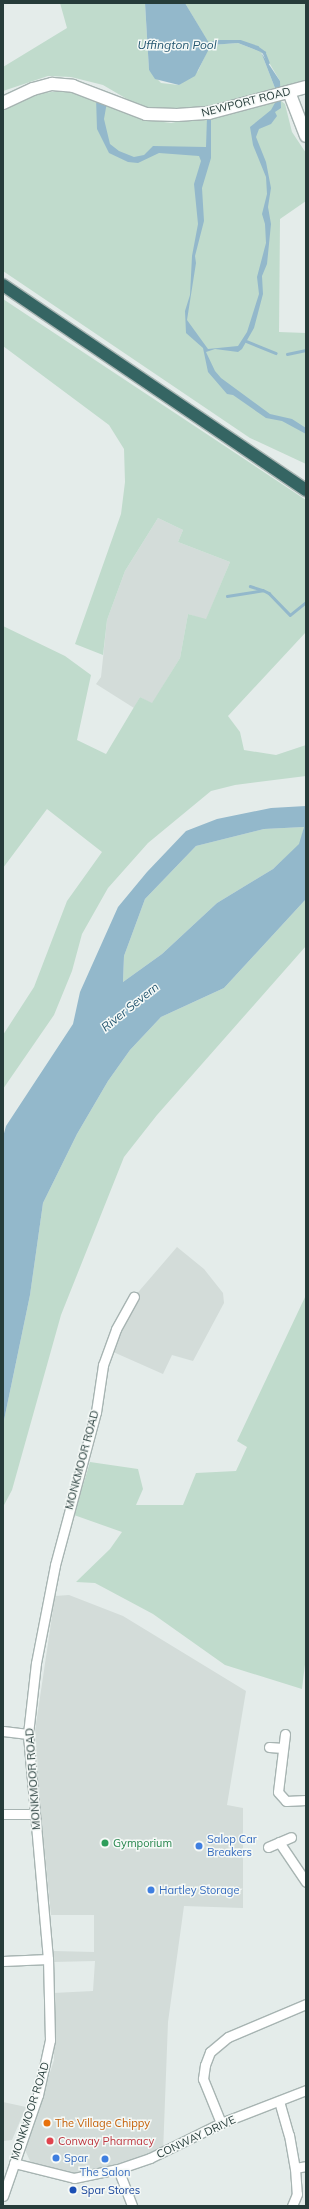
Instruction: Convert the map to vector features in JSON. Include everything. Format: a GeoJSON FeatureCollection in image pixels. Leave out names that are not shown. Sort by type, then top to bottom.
{"type":"FeatureCollection","features":[{"type":"Feature","properties":{"kind":"highway"},"geometry":{"type":"LineString","coordinates":[[3,285],[306,490]]}},
{"type":"Feature","properties":{"kind":"main road","name":"NEWPORT ROAD"},"geometry":{"type":"LineString","coordinates":[[3,104],[33,89],[52,84],[73,86],[146,114],[209,113],[306,87]]}},
{"type":"Feature","properties":{"kind":"main road"},"geometry":{"type":"LineString","coordinates":[[287,92],[306,136]]}},
{"type":"Feature","properties":{"kind":"street","name":"MONKMOOR ROAD"},"geometry":{"type":"LineString","coordinates":[[3,2196],[48,2060],[50,2040],[48,1959],[28,1734],[36,1663],[51,1584],[72,1493],[96,1412],[104,1365],[116,1329],[134,1297]]}},
{"type":"Feature","properties":{"kind":"street"},"geometry":{"type":"LineString","coordinates":[[3,1731],[28,1734]]}},
{"type":"Feature","properties":{"kind":"street"},"geometry":{"type":"LineString","coordinates":[[285,1734],[276,1798],[286,1801],[306,1800]]}},
{"type":"Feature","properties":{"kind":"street"},"geometry":{"type":"LineString","coordinates":[[268,1747],[283,1748]]}},
{"type":"Feature","properties":{"kind":"street"},"geometry":{"type":"LineString","coordinates":[[3,1814],[34,1814]]}},
{"type":"Feature","properties":{"kind":"street"},"geometry":{"type":"LineString","coordinates":[[268,1847],[291,1837]]}},
{"type":"Feature","properties":{"kind":"street"},"geometry":{"type":"LineString","coordinates":[[279,1842],[306,1882]]}},
{"type":"Feature","properties":{"kind":"street"},"geometry":{"type":"LineString","coordinates":[[3,1961],[48,1959]]}},
{"type":"Feature","properties":{"kind":"street"},"geometry":{"type":"LineString","coordinates":[[221,2123],[203,2079],[204,2065],[210,2052],[228,2037],[306,2004]]}},
{"type":"Feature","properties":{"kind":"street","name":"CONWAY DRIVE"},"geometry":{"type":"LineString","coordinates":[[14,2163],[74,2178],[118,2170],[156,2156],[221,2123],[306,2090]]}},
{"type":"Feature","properties":{"kind":"street"},"geometry":{"type":"LineString","coordinates":[[279,2101],[289,2135],[295,2168],[297,2194],[292,2206]]}},
{"type":"Feature","properties":{"kind":"street"},"geometry":{"type":"LineString","coordinates":[[295,2168],[306,2166]]}},
{"type":"Feature","properties":{"kind":"street"},"geometry":{"type":"LineString","coordinates":[[118,2170],[132,2206]]}},
{"type":"Feature","properties":{"kind":"shaded area"},"geometry":{"type":"Polygon","coordinates":[[[158,518],[183,530],[178,542],[230,562],[206,620],[188,614],[180,658],[152,704],[140,697],[134,708],[96,684],[101,677],[107,620],[125,571],[158,518]]]}},
{"type":"Feature","properties":{"kind":"shaded area"},"geometry":{"type":"Polygon","coordinates":[[[177,1247],[204,1269],[223,1293],[224,1303],[193,1361],[172,1355],[163,1374],[111,1351],[134,1297],[177,1247]]]}},
{"type":"Feature","properties":{"kind":"shaded area"},"geometry":{"type":"Polygon","coordinates":[[[69,1595],[123,1616],[246,1691],[227,1805],[243,1808],[243,1908],[184,1906],[168,2022],[163,2153],[77,2175],[31,2163],[25,2150],[54,2060],[53,1993],[93,1991],[95,1961],[53,1962],[54,1951],[94,1952],[94,1915],[51,1915],[37,1774],[35,1731],[55,1596],[69,1595]]]}},
{"type":"Feature","properties":{"kind":"shaded area"},"geometry":{"type":"Polygon","coordinates":[[[3,2102],[26,2107],[12,2140],[3,2141],[3,2102]]]}},
{"type":"Feature","properties":{"kind":"green space"},"geometry":{"type":"Polygon","coordinates":[[[60,3],[145,3],[149,70],[161,83],[179,85],[198,71],[210,45],[238,43],[261,52],[275,88],[204,108],[175,112],[144,109],[103,85],[71,77],[48,76],[3,91],[3,67],[67,28],[60,3]]]}},
{"type":"Feature","properties":{"kind":"green space"},"geometry":{"type":"Polygon","coordinates":[[[185,3],[306,3],[306,81],[280,89],[280,81],[264,54],[238,41],[216,40],[209,44],[185,3]]]}},
{"type":"Feature","properties":{"kind":"green space"},"geometry":{"type":"Polygon","coordinates":[[[60,91],[79,91],[142,119],[171,123],[280,100],[285,104],[292,132],[306,153],[306,201],[280,219],[279,332],[306,333],[306,464],[250,438],[3,271],[3,110],[35,94],[60,91]]]}},
{"type":"Feature","properties":{"kind":"green space"},"geometry":{"type":"Polygon","coordinates":[[[3,299],[306,500],[306,632],[228,716],[240,732],[244,750],[276,755],[306,745],[306,776],[235,785],[211,791],[148,843],[108,888],[82,934],[72,971],[54,1015],[3,1089],[3,1035],[34,987],[67,901],[102,852],[47,809],[3,868],[3,626],[65,656],[91,675],[77,740],[106,754],[140,697],[152,703],[180,658],[188,614],[206,619],[230,562],[178,542],[183,530],[158,518],[125,571],[107,620],[103,655],[75,644],[121,514],[125,482],[124,449],[109,425],[3,346],[3,299]]]}},
{"type":"Feature","properties":{"kind":"green space"},"geometry":{"type":"Polygon","coordinates":[[[304,827],[300,844],[273,869],[217,903],[162,954],[123,982],[124,956],[145,899],[196,846],[264,829],[304,827]]]}},
{"type":"Feature","properties":{"kind":"green space"},"geometry":{"type":"Polygon","coordinates":[[[306,899],[306,946],[157,1115],[124,1157],[61,1315],[12,1490],[3,1507],[3,1425],[30,1295],[43,1203],[77,1134],[108,1081],[130,1050],[161,1017],[224,988],[306,899]]]}},
{"type":"Feature","properties":{"kind":"green space"},"geometry":{"type":"Polygon","coordinates":[[[306,1295],[306,1656],[302,1689],[225,1665],[153,1614],[95,1583],[76,1582],[110,1549],[122,1532],[74,1515],[90,1462],[138,1469],[143,1489],[136,1505],[183,1505],[196,1473],[236,1471],[247,1447],[237,1441],[306,1295]]]}},
{"type":"Feature","properties":{"kind":"water","name":"Uffington Pool"},"geometry":{"type":"Polygon","coordinates":[[[145,3],[185,3],[209,43],[216,40],[238,41],[258,48],[261,52],[238,43],[211,45],[195,76],[179,85],[155,79],[149,70],[145,3]]]}},
{"type":"Feature","properties":{"kind":"water"},"geometry":{"type":"Polygon","coordinates":[[[261,53],[280,81],[281,108],[275,112],[277,116],[271,124],[259,129],[256,137],[266,162],[271,188],[268,207],[271,224],[267,264],[262,276],[263,294],[254,328],[242,349],[238,352],[215,349],[206,352],[215,371],[221,378],[270,414],[292,419],[306,428],[306,434],[282,421],[266,418],[233,395],[227,394],[208,372],[203,348],[186,333],[185,311],[190,295],[192,256],[198,224],[194,184],[201,161],[199,156],[159,153],[138,163],[128,162],[109,153],[97,129],[96,97],[107,102],[104,119],[110,144],[119,151],[134,157],[144,155],[153,146],[206,147],[207,117],[211,117],[211,158],[202,188],[204,221],[195,256],[196,263],[187,320],[208,349],[238,346],[247,332],[259,294],[257,277],[266,243],[265,224],[262,214],[267,194],[266,177],[253,145],[250,127],[271,110],[276,101],[275,88],[261,53]]]}},
{"type":"Feature","properties":{"kind":"water","name":"River Severn"},"geometry":{"type":"Polygon","coordinates":[[[306,806],[306,899],[224,988],[161,1017],[130,1050],[108,1081],[77,1134],[43,1203],[30,1295],[3,1425],[3,1137],[6,1126],[73,1024],[80,992],[118,907],[147,872],[186,831],[217,819],[271,808],[306,806]],[[304,827],[264,829],[196,846],[145,899],[124,956],[123,982],[162,954],[217,903],[273,869],[299,844],[304,827]]]}},
{"type":"Feature","properties":{"kind":"waterway"},"geometry":{"type":"LineString","coordinates":[[220,41],[240,41],[257,47],[264,52],[268,62]]}},
{"type":"Feature","properties":{"kind":"waterway"},"geometry":{"type":"LineString","coordinates":[[246,341],[276,353]]}},
{"type":"Feature","properties":{"kind":"waterway"},"geometry":{"type":"LineString","coordinates":[[287,354],[306,350]]}},
{"type":"Feature","properties":{"kind":"waterway"},"geometry":{"type":"LineString","coordinates":[[250,586],[262,590]]}},
{"type":"Feature","properties":{"kind":"waterway"},"geometry":{"type":"LineString","coordinates":[[227,596],[263,590],[269,593],[290,615],[306,602]]}},
{"type":"Feature","properties":{"kind":"place","name":"Gymporium"},"geometry":{"type":"Point","coordinates":[105,1843]}},
{"type":"Feature","properties":{"kind":"place","name":"Salop Car Breakers"},"geometry":{"type":"Point","coordinates":[199,1846]}},
{"type":"Feature","properties":{"kind":"place","name":"Hartley Storage"},"geometry":{"type":"Point","coordinates":[151,1890]}},
{"type":"Feature","properties":{"kind":"place","name":"The Village Chippy"},"geometry":{"type":"Point","coordinates":[47,2123]}},
{"type":"Feature","properties":{"kind":"place","name":"Conway Pharmacy"},"geometry":{"type":"Point","coordinates":[50,2141]}},
{"type":"Feature","properties":{"kind":"place","name":"Spar"},"geometry":{"type":"Point","coordinates":[56,2158]}},
{"type":"Feature","properties":{"kind":"place","name":"The Salon"},"geometry":{"type":"Point","coordinates":[105,2159]}},
{"type":"Feature","properties":{"kind":"place","name":"Spar Stores"},"geometry":{"type":"Point","coordinates":[73,2190]}}]}
